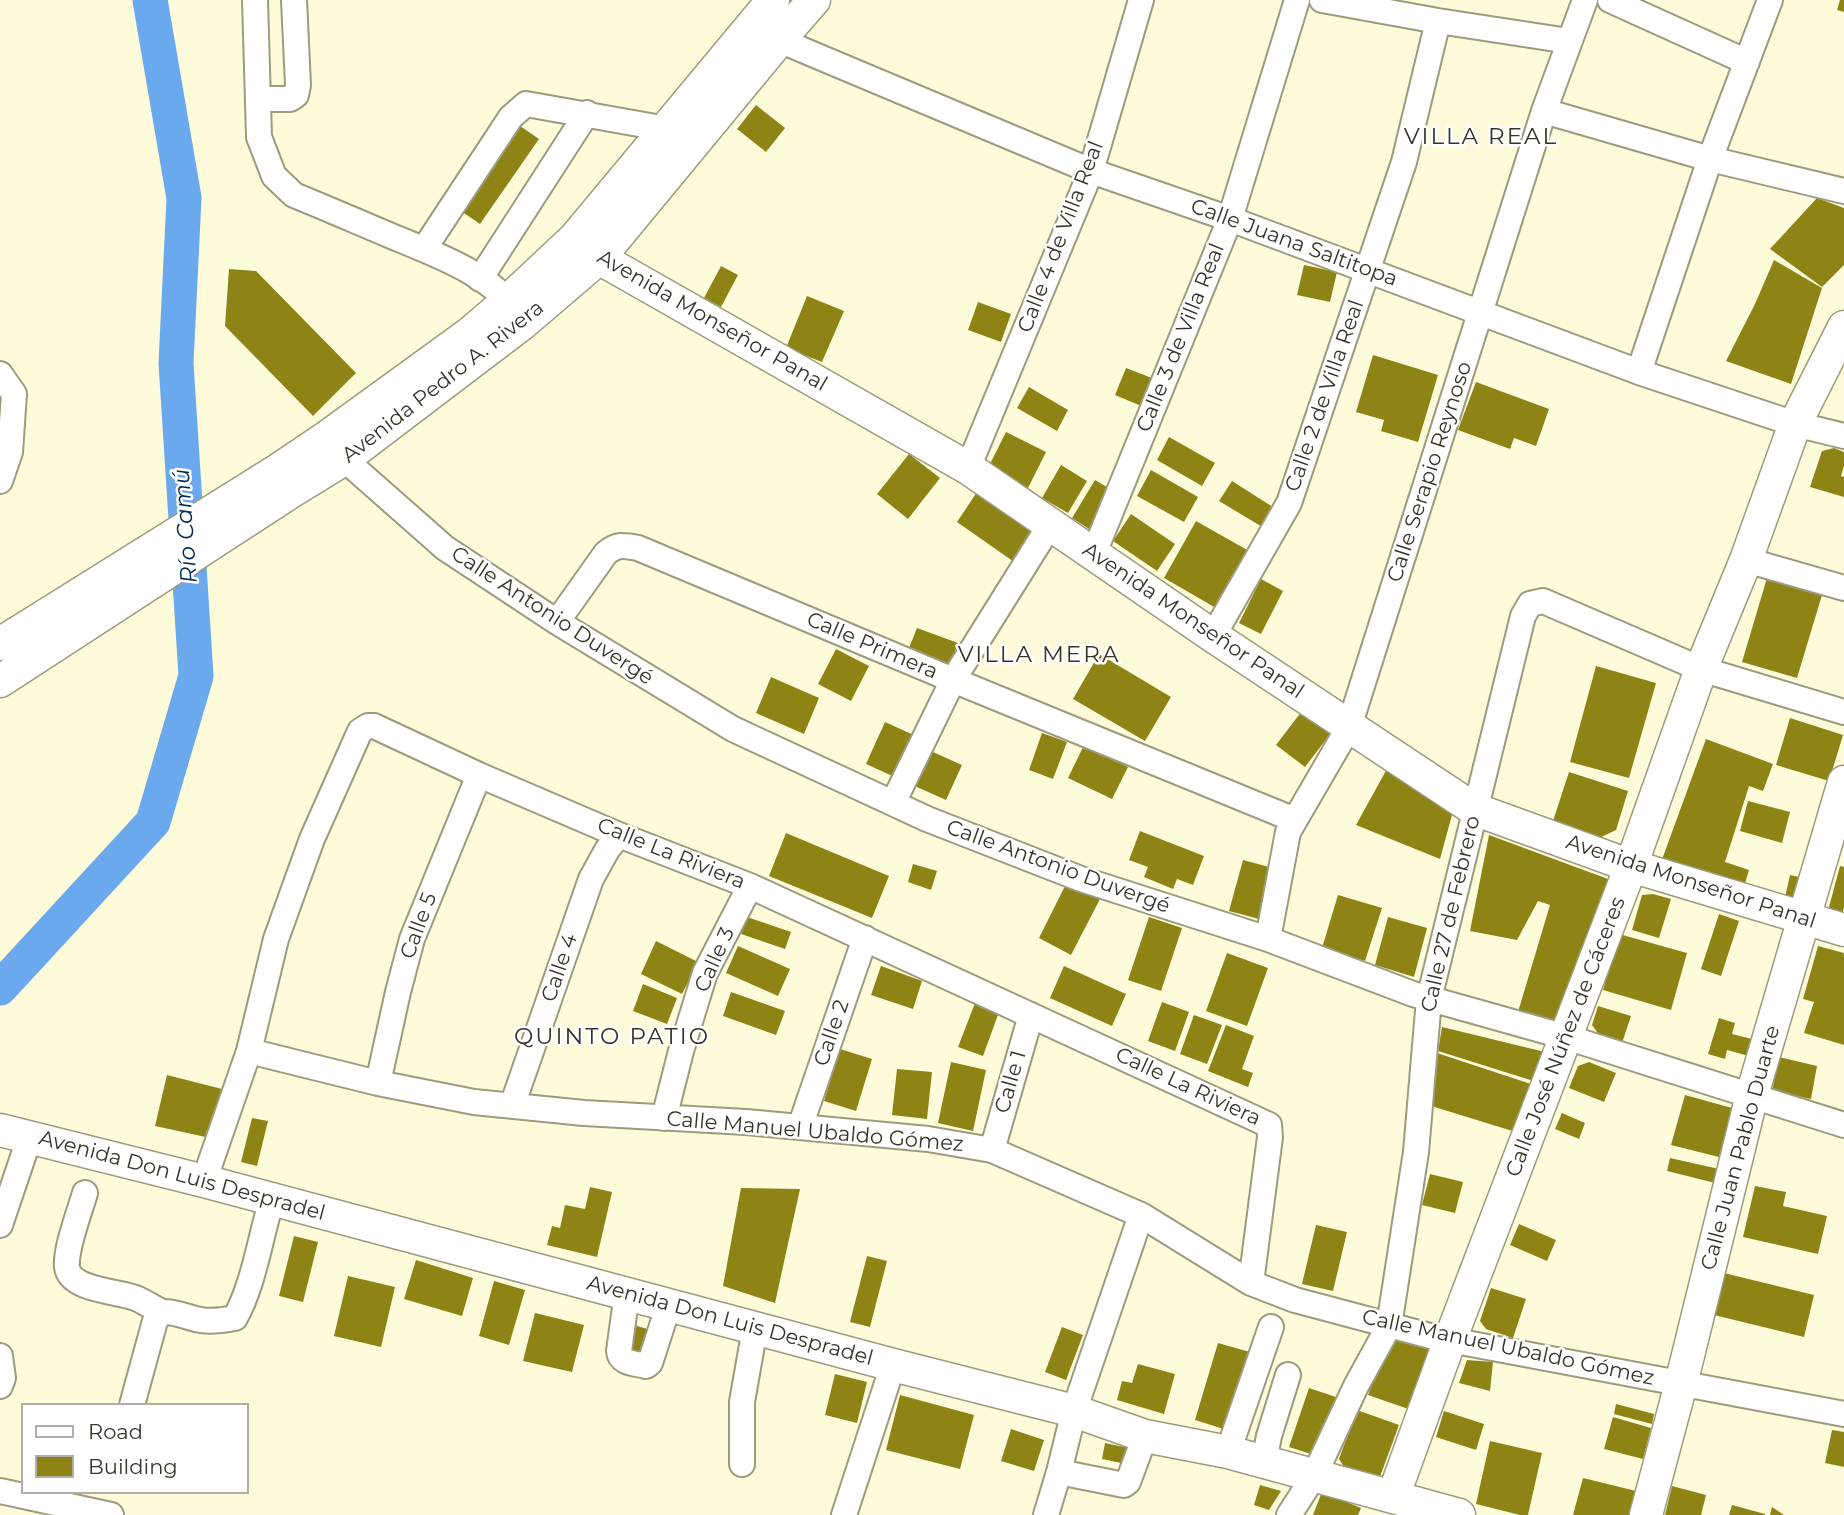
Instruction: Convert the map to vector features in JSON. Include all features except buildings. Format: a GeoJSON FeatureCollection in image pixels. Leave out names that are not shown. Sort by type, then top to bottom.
{"type":"FeatureCollection","features":[{"type":"Feature","properties":{"kind":"main road","name":"Avenida Pedro A. Rivera"},"geometry":{"type":"LineString","coordinates":[[516,311],[667,129],[770,20],[814,0]]}},
{"type":"Feature","properties":{"kind":"main road","name":"Avenida Pedro A. Rivera"},"geometry":{"type":"LineString","coordinates":[[0,681],[336,448],[516,311],[599,258],[770,20]]}},
{"type":"Feature","properties":{"kind":"main road","name":"Avenida Monseñor Panal"},"geometry":{"type":"LineString","coordinates":[[575,238],[599,258],[968,468],[1213,636],[1474,809],[1631,866],[1844,930]]}},
{"type":"Feature","properties":{"kind":"main road","name":"Calle José Núñez de Cáceres"},"geometry":{"type":"LineString","coordinates":[[1389,1506],[1795,424],[1844,327]]}},
{"type":"Feature","properties":{"kind":"main road","name":"Avenida Pedro A. Rivera"},"geometry":{"type":"LineString","coordinates":[[0,644],[285,481]]}},
{"type":"Feature","properties":{"kind":"main road","name":"Calle Juan Pablo Duarte"},"geometry":{"type":"LineString","coordinates":[[1646,1515],[1752,1095],[1844,782]]}},
{"type":"Feature","properties":{"kind":"main road","name":"Avenida Don Luis Despradel"},"geometry":{"type":"LineString","coordinates":[[15,1133],[1074,1411],[1145,1436],[1228,1452],[1314,1475],[1389,1506],[1459,1515]]}},
{"type":"Feature","properties":{"kind":"street"},"geometry":{"type":"LineString","coordinates":[[255,0],[259,137],[274,176],[294,195],[448,260],[480,279],[516,311]]}},
{"type":"Feature","properties":{"kind":"street"},"geometry":{"type":"LineString","coordinates":[[258,99],[290,99],[296,95],[299,85],[294,0]]}},
{"type":"Feature","properties":{"kind":"street","name":"Calle 4 de Villa Real"},"geometry":{"type":"LineString","coordinates":[[968,468],[1091,171],[1142,0]]}},
{"type":"Feature","properties":{"kind":"street","name":"Calle 3 de Villa Real"},"geometry":{"type":"LineString","coordinates":[[1094,553],[1230,219],[1297,0]]}},
{"type":"Feature","properties":{"kind":"street"},"geometry":{"type":"LineString","coordinates":[[1322,0],[1569,41]]}},
{"type":"Feature","properties":{"kind":"street","name":"Calle Serapio Reynoso"},"geometry":{"type":"LineString","coordinates":[[1268,939],[1288,832],[1349,727],[1544,111],[1585,0]]}},
{"type":"Feature","properties":{"kind":"street"},"geometry":{"type":"LineString","coordinates":[[1610,0],[1747,62]]}},
{"type":"Feature","properties":{"kind":"street"},"geometry":{"type":"LineString","coordinates":[[1639,372],[1710,159],[1770,0]]}},
{"type":"Feature","properties":{"kind":"street","name":"Calle Juana Saltitopa"},"geometry":{"type":"LineString","coordinates":[[770,20],[1091,171],[1230,219],[1639,372],[1795,424],[1844,436]]}},
{"type":"Feature","properties":{"kind":"street","name":"Calle 2 de Villa Real"},"geometry":{"type":"LineString","coordinates":[[1213,636],[1289,503],[1404,162],[1438,21]]}},
{"type":"Feature","properties":{"kind":"street"},"geometry":{"type":"LineString","coordinates":[[424,250],[510,117],[526,104],[667,129]]}},
{"type":"Feature","properties":{"kind":"street"},"geometry":{"type":"LineString","coordinates":[[1544,111],[1710,159],[1844,191]]}},
{"type":"Feature","properties":{"kind":"street"},"geometry":{"type":"LineString","coordinates":[[480,279],[587,113]]}},
{"type":"Feature","properties":{"kind":"street"},"geometry":{"type":"LineString","coordinates":[[0,374],[14,394],[10,452],[0,481]]}},
{"type":"Feature","properties":{"kind":"street","name":"Calle Antonio Duvergé"},"geometry":{"type":"LineString","coordinates":[[336,448],[445,548],[557,622],[733,729],[927,819],[1081,879],[1268,939],[1429,999],[1566,1037],[1844,1125]]}},
{"type":"Feature","properties":{"kind":"street"},"geometry":{"type":"LineString","coordinates":[[893,803],[953,680],[1051,525]]}},
{"type":"Feature","properties":{"kind":"street","name":"Calle Primera"},"geometry":{"type":"LineString","coordinates":[[557,622],[606,553],[613,547],[623,545],[638,548],[1295,820]]}},
{"type":"Feature","properties":{"kind":"street"},"geometry":{"type":"LineString","coordinates":[[1746,560],[1844,588]]}},
{"type":"Feature","properties":{"kind":"street","name":"Calle 27 de Febrero"},"geometry":{"type":"LineString","coordinates":[[1289,1515],[1314,1475],[1356,1386],[1389,1326],[1416,1152],[1429,999],[1523,615],[1530,604],[1543,601],[1701,670]]}},
{"type":"Feature","properties":{"kind":"street"},"geometry":{"type":"LineString","coordinates":[[1701,670],[1844,712]]}},
{"type":"Feature","properties":{"kind":"street","name":"Calle La Riviera"},"geometry":{"type":"LineString","coordinates":[[204,1181],[249,1051],[280,926],[312,838],[360,731],[374,726],[619,835],[750,886],[1269,1125],[1270,1137],[1251,1283]]}},
{"type":"Feature","properties":{"kind":"street","name":"Calle 5"},"geometry":{"type":"LineString","coordinates":[[378,1083],[412,939],[479,775]]}},
{"type":"Feature","properties":{"kind":"street","name":"Calle 4"},"geometry":{"type":"LineString","coordinates":[[512,1106],[591,879],[619,835]]}},
{"type":"Feature","properties":{"kind":"street","name":"Calle 3"},"geometry":{"type":"LineString","coordinates":[[664,1118],[705,973],[750,886]]}},
{"type":"Feature","properties":{"kind":"street","name":"Calle 2"},"geometry":{"type":"LineString","coordinates":[[800,1127],[865,938]]}},
{"type":"Feature","properties":{"kind":"street","name":"Calle 1"},"geometry":{"type":"LineString","coordinates":[[992,1150],[1031,1015]]}},
{"type":"Feature","properties":{"kind":"street","name":"Calle Manuel Ubaldo Gómez"},"geometry":{"type":"LineString","coordinates":[[249,1051],[378,1083],[474,1102],[800,1127],[928,1139],[992,1150],[1141,1215],[1251,1283],[1295,1300],[1450,1340],[1844,1414]]}},
{"type":"Feature","properties":{"kind":"street"},"geometry":{"type":"LineString","coordinates":[[0,1225],[15,1133]]}},
{"type":"Feature","properties":{"kind":"street"},"geometry":{"type":"LineString","coordinates":[[85,1193],[69,1245],[67,1268],[72,1279],[87,1286],[137,1298],[162,1312],[220,1321],[235,1318],[250,1284],[272,1199]]}},
{"type":"Feature","properties":{"kind":"street"},"geometry":{"type":"LineString","coordinates":[[1046,1515],[1074,1411],[1141,1215]]}},
{"type":"Feature","properties":{"kind":"street"},"geometry":{"type":"LineString","coordinates":[[627,1293],[619,1351],[623,1360],[646,1366],[650,1363],[669,1304]]}},
{"type":"Feature","properties":{"kind":"street"},"geometry":{"type":"LineString","coordinates":[[133,1403],[155,1321],[162,1312]]}},
{"type":"Feature","properties":{"kind":"street"},"geometry":{"type":"LineString","coordinates":[[1228,1452],[1271,1327]]}},
{"type":"Feature","properties":{"kind":"street"},"geometry":{"type":"LineString","coordinates":[[742,1464],[741,1402],[755,1328]]}},
{"type":"Feature","properties":{"kind":"street"},"geometry":{"type":"LineString","coordinates":[[0,1356],[3,1378],[0,1386]]}},
{"type":"Feature","properties":{"kind":"street"},"geometry":{"type":"LineString","coordinates":[[844,1515],[893,1365]]}},
{"type":"Feature","properties":{"kind":"street"},"geometry":{"type":"LineString","coordinates":[[1264,1462],[1288,1375]]}},
{"type":"Feature","properties":{"kind":"street"},"geometry":{"type":"LineString","coordinates":[[1059,1472],[1124,1485],[1128,1482],[1145,1436]]}},
{"type":"Feature","properties":{"kind":"street"},"geometry":{"type":"LineString","coordinates":[[0,1491],[111,1515]]}},
{"type":"Feature","properties":{"kind":"waterway","name":"Río Camú"},"geometry":{"type":"LineString","coordinates":[[0,988],[153,822],[196,676],[176,363],[184,198],[150,0]]}},
{"type":"Feature","properties":{"kind":"district","name":"VILLA REAL"},"geometry":{"type":"Point","coordinates":[1481,137]}},
{"type":"Feature","properties":{"kind":"district","name":"VILLA MERA"},"geometry":{"type":"Point","coordinates":[1039,655]}},
{"type":"Feature","properties":{"kind":"district","name":"QUINTO PATIO"},"geometry":{"type":"Point","coordinates":[612,1037]}}]}
